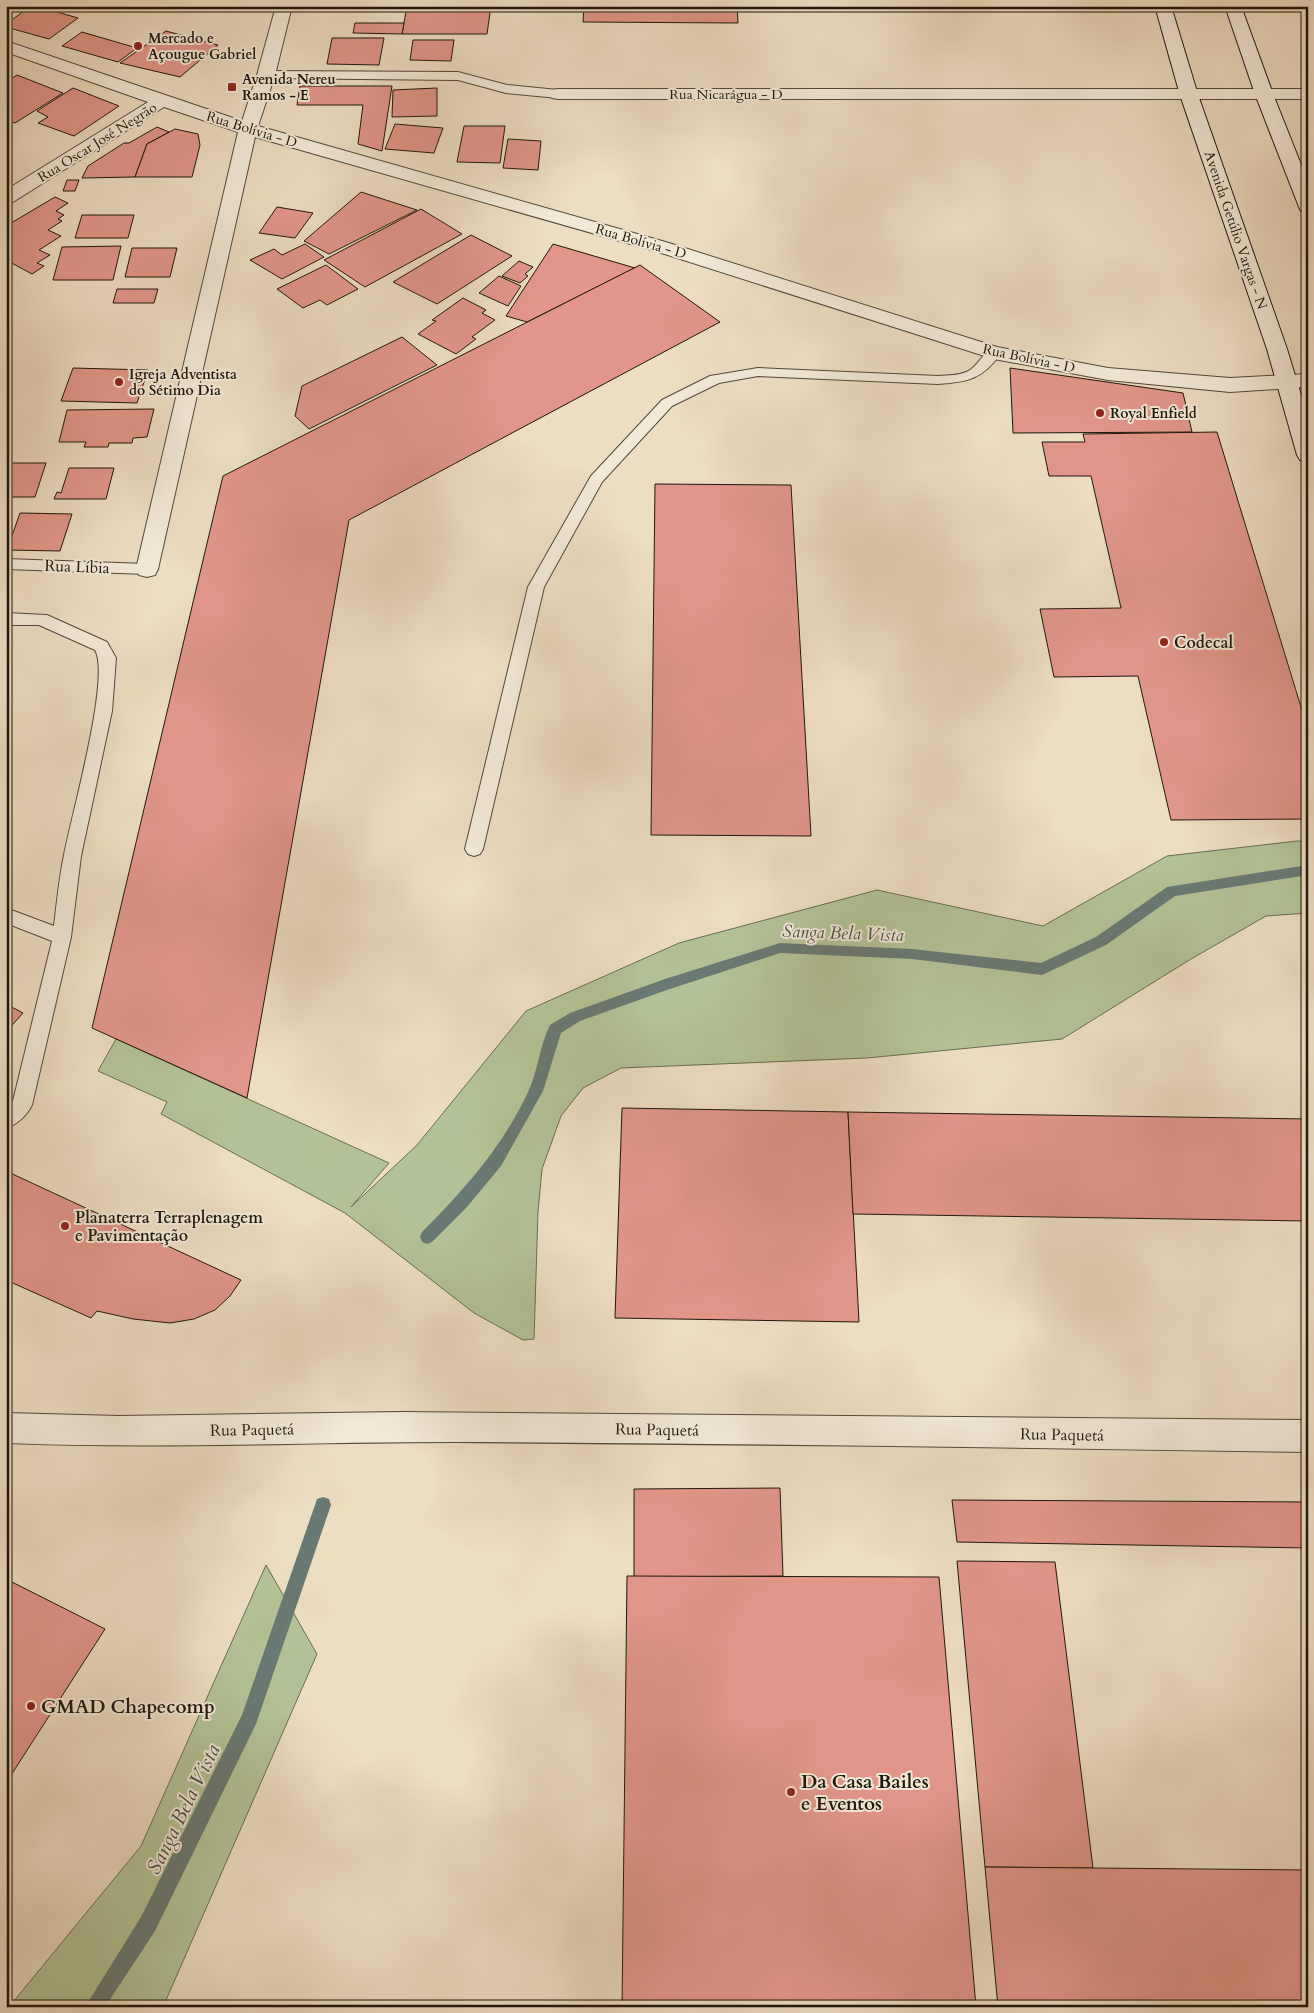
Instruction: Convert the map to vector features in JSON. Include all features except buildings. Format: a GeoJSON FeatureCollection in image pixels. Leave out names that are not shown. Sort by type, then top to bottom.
{"type":"FeatureCollection","features":[{"type":"Feature","properties":{"kind":"street"},"geometry":{"type":"LineString","coordinates":[[147,569],[248,129],[266,75],[284,6]]}},
{"type":"Feature","properties":{"kind":"street","name":"Avenida Getúlio Vargas - N"},"geometry":{"type":"LineString","coordinates":[[1163,6],[1189,94],[1269,323],[1308,455]]}},
{"type":"Feature","properties":{"kind":"street"},"geometry":{"type":"LineString","coordinates":[[1233,6],[1264,94],[1308,207]]}},
{"type":"Feature","properties":{"kind":"street","name":"Rua Bolívia - D"},"geometry":{"type":"LineString","coordinates":[[6,46],[248,129],[662,247],[994,353],[1108,374],[1230,385],[1308,380]]}},
{"type":"Feature","properties":{"kind":"street","name":"Rua Nicarágua - D"},"geometry":{"type":"LineString","coordinates":[[558,94],[1308,94]]}},
{"type":"Feature","properties":{"kind":"street","name":"Rua Oscar José Negrão"},"geometry":{"type":"LineString","coordinates":[[6,198],[162,101]]}},
{"type":"Feature","properties":{"kind":"street","name":"Rua Paquetá"},"geometry":{"type":"LineString","coordinates":[[6,1428],[73,1432],[386,1427],[1308,1436]]}},
{"type":"Feature","properties":{"kind":"lane","name":"Rua Nicarágua - D"},"geometry":{"type":"LineString","coordinates":[[266,75],[458,76],[506,89],[558,94]]}},
{"type":"Feature","properties":{"kind":"lane"},"geometry":{"type":"LineString","coordinates":[[474,849],[536,587],[596,479],[667,403],[715,379],[758,372],[938,380],[963,378],[981,370],[994,353]]}},
{"type":"Feature","properties":{"kind":"lane","name":"Rua Líbia"},"geometry":{"type":"LineString","coordinates":[[6,564],[147,569]]}},
{"type":"Feature","properties":{"kind":"lane"},"geometry":{"type":"LineString","coordinates":[[6,619],[41,620],[101,646],[108,658],[104,711],[72,856],[62,937],[22,1105],[6,1120]]}},
{"type":"Feature","properties":{"kind":"lane"},"geometry":{"type":"LineString","coordinates":[[6,915],[62,937]]}},
{"type":"Feature","properties":{"kind":"green space"},"geometry":{"type":"Polygon","coordinates":[[[1308,841],[1308,913],[1266,916],[1191,959],[1062,1039],[867,1058],[621,1068],[583,1088],[561,1116],[542,1169],[538,1212],[534,1339],[523,1340],[474,1313],[345,1213],[161,1114],[167,1102],[98,1071],[116,1039],[389,1163],[351,1207],[417,1145],[526,1011],[679,943],[877,890],[1043,926],[1167,856],[1308,841]]]}},
{"type":"Feature","properties":{"kind":"green space"},"geometry":{"type":"Polygon","coordinates":[[[266,1565],[317,1654],[163,2007],[9,2007],[141,1846],[266,1565]]]}},
{"type":"Feature","properties":{"kind":"waterway","name":"Sanga Bela Vista"},"geometry":{"type":"LineString","coordinates":[[427,1237],[462,1202],[496,1161],[536,1091],[555,1029],[575,1017],[665,985],[780,948],[912,954],[1042,969],[1101,941],[1172,891],[1308,870]]}},
{"type":"Feature","properties":{"kind":"waterway","name":"Sanga Bela Vista"},"geometry":{"type":"LineString","coordinates":[[94,2007],[148,1924],[250,1718],[323,1505]]}},
{"type":"Feature","properties":{"kind":"place","name":"Mercado e Açougue Gabriel"},"geometry":{"type":"Point","coordinates":[138,46]}},
{"type":"Feature","properties":{"kind":"place","name":"Avenida Nereu Ramos - E"},"geometry":{"type":"Point","coordinates":[232,87]}},
{"type":"Feature","properties":{"kind":"place","name":"Igreja Adventista do Sétimo Dia"},"geometry":{"type":"Point","coordinates":[119,382]}},
{"type":"Feature","properties":{"kind":"place","name":"Royal Enfield"},"geometry":{"type":"Point","coordinates":[1100,413]}},
{"type":"Feature","properties":{"kind":"place","name":"Codecal"},"geometry":{"type":"Point","coordinates":[1164,642]}},
{"type":"Feature","properties":{"kind":"place","name":"Planaterra Terraplenagem e Pavimentação"},"geometry":{"type":"Point","coordinates":[65,1226]}},
{"type":"Feature","properties":{"kind":"place","name":"GMAD Chapecomp"},"geometry":{"type":"Point","coordinates":[31,1706]}},
{"type":"Feature","properties":{"kind":"place","name":"Da Casa Bailes e Eventos"},"geometry":{"type":"Point","coordinates":[791,1792]}}]}
